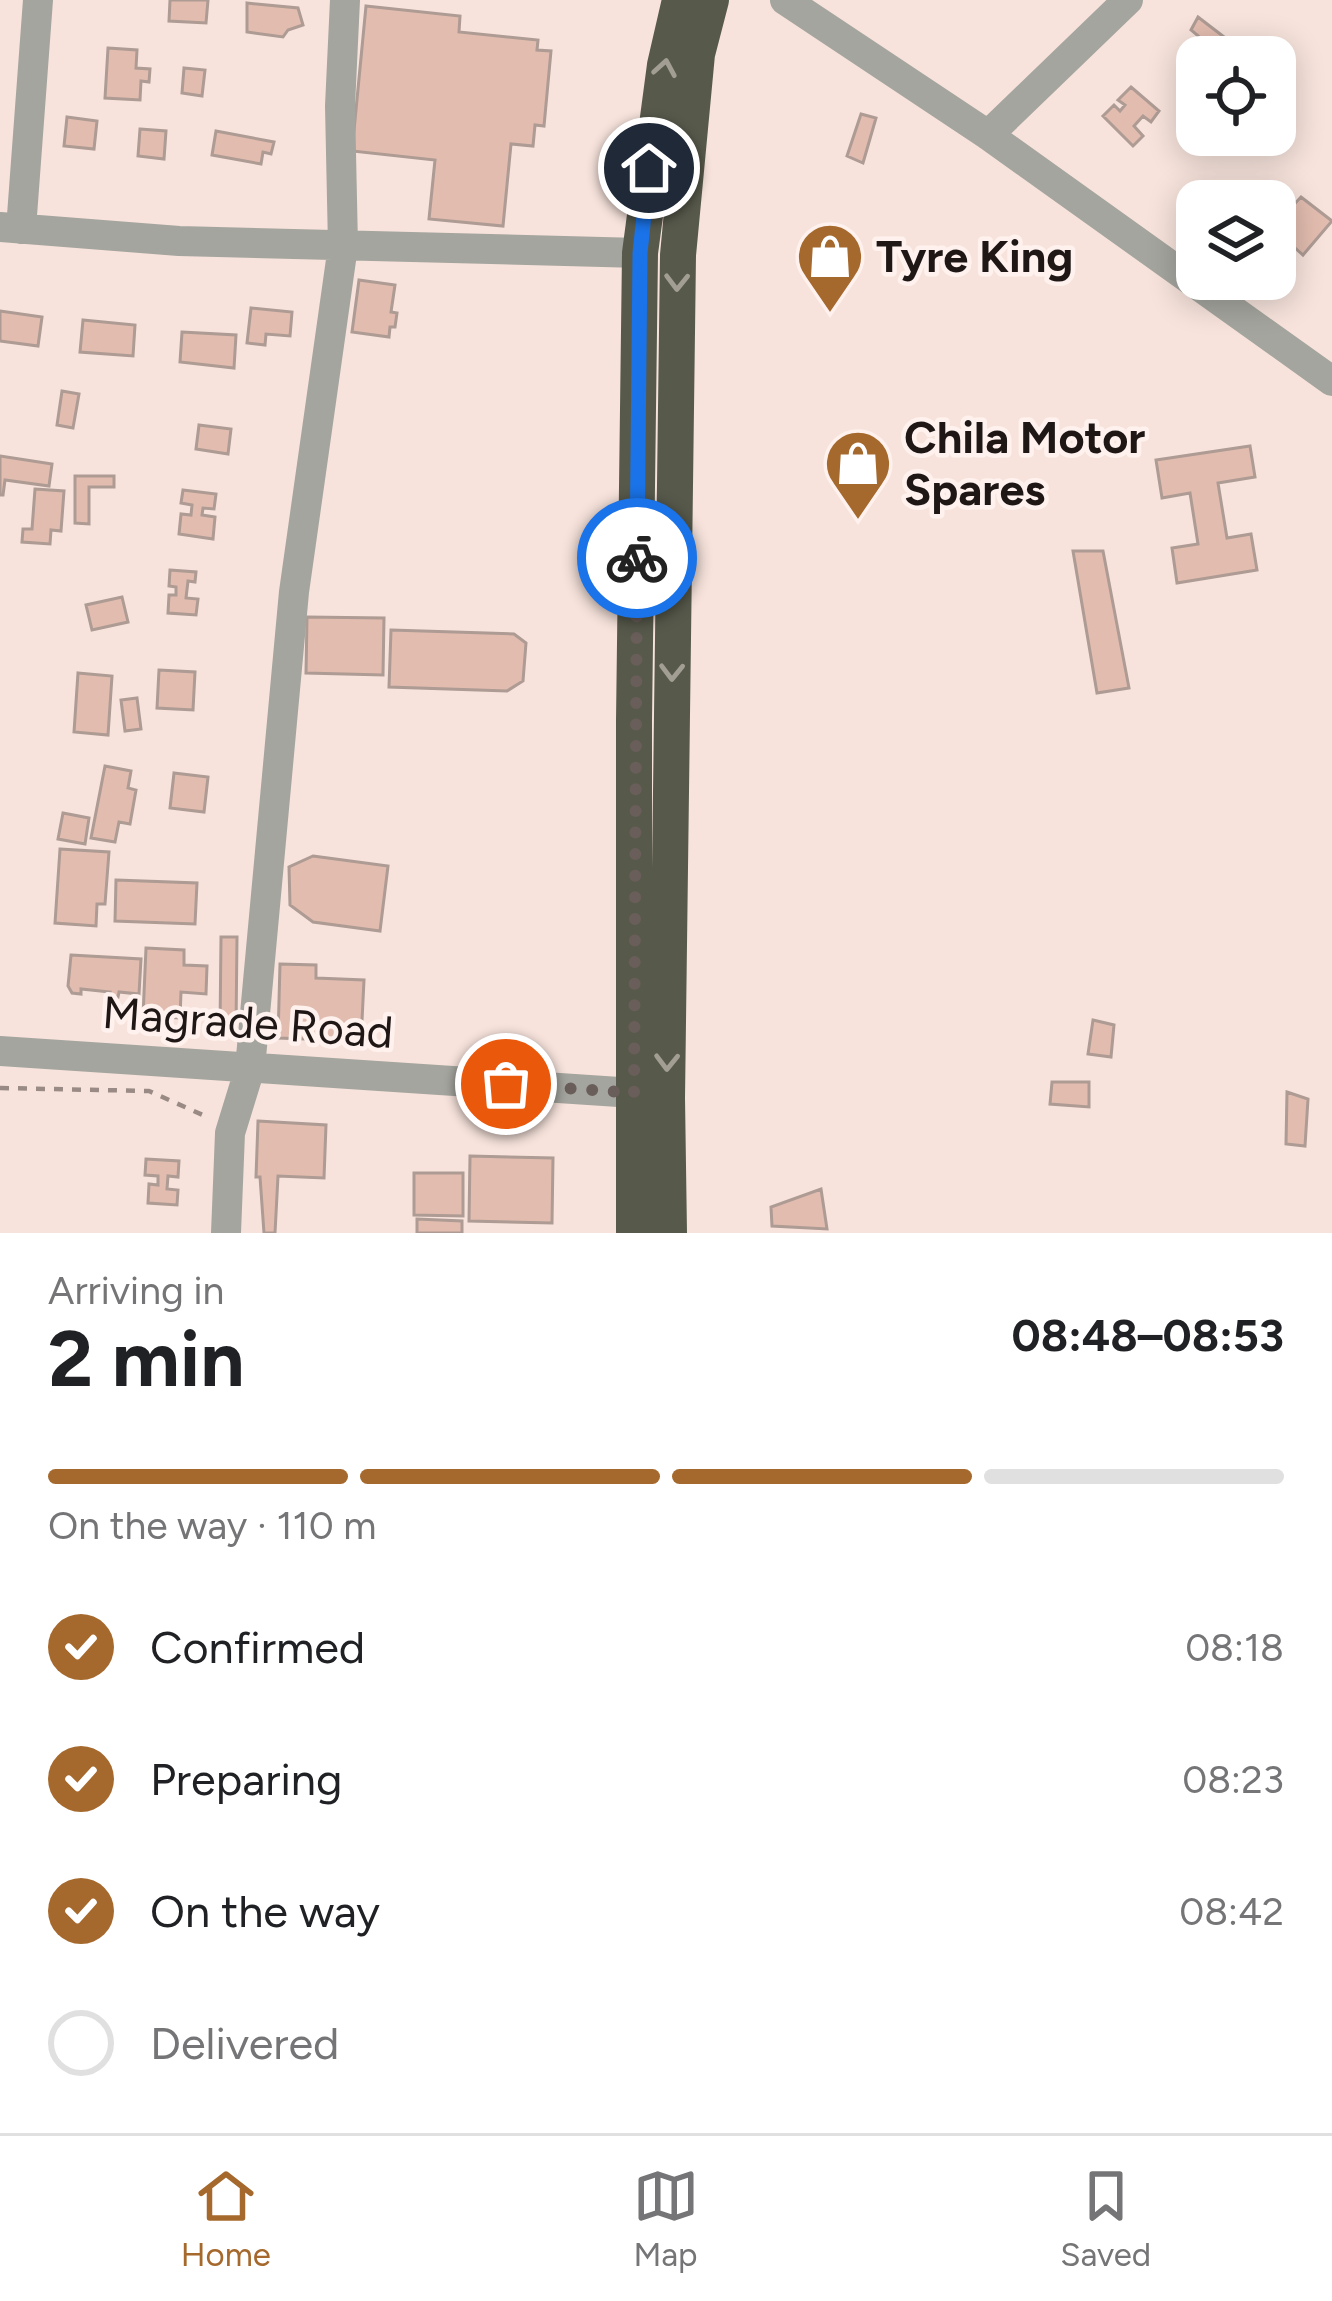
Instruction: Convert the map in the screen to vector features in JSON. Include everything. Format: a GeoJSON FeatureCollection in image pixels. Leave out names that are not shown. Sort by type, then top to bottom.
{"type":"FeatureCollection","features":[{"type":"Feature","properties":{"kind":"highway"},"geometry":{"type":"LineString","coordinates":[[634,1233],[640,253],[665,65],[680,0]]}},
{"type":"Feature","properties":{"kind":"highway"},"geometry":{"type":"LineString","coordinates":[[669,1233],[678,255],[697,54],[711,0]]}},
{"type":"Feature","properties":{"kind":"street"},"geometry":{"type":"LineString","coordinates":[[38,0],[10,228],[179,241],[640,253]]}},
{"type":"Feature","properties":{"kind":"street"},"geometry":{"type":"LineString","coordinates":[[226,1233],[230,1133],[250,1068],[295,592],[343,246],[340,106],[345,0]]}},
{"type":"Feature","properties":{"kind":"street"},"geometry":{"type":"LineString","coordinates":[[785,0],[988,135],[1332,381]]}},
{"type":"Feature","properties":{"kind":"street"},"geometry":{"type":"LineString","coordinates":[[988,135],[1129,0]]}},
{"type":"Feature","properties":{"kind":"street","name":"Magrade Road"},"geometry":{"type":"LineString","coordinates":[[0,1051],[634,1093]]}},
{"type":"Feature","properties":{"kind":"path"},"geometry":{"type":"LineString","coordinates":[[0,1088],[149,1091],[216,1120],[230,1133]]}},
{"type":"Feature","properties":{"kind":"building"},"geometry":{"type":"Polygon","coordinates":[[[170,0],[208,0],[206,23],[169,21],[170,0]]]}},
{"type":"Feature","properties":{"kind":"building"},"geometry":{"type":"Polygon","coordinates":[[[247,3],[298,8],[303,25],[283,37],[247,32],[247,3]]]}},
{"type":"Feature","properties":{"kind":"building"},"geometry":{"type":"Polygon","coordinates":[[[366,6],[460,16],[459,32],[538,40],[537,50],[551,51],[544,126],[535,125],[533,146],[511,144],[503,226],[429,219],[435,160],[352,151],[366,6]]]}},
{"type":"Feature","properties":{"kind":"building"},"geometry":{"type":"Polygon","coordinates":[[[1198,17],[1223,36],[1198,36],[1191,30],[1198,17]]]}},
{"type":"Feature","properties":{"kind":"building"},"geometry":{"type":"Polygon","coordinates":[[[108,48],[137,50],[136,68],[150,69],[149,82],[141,81],[140,100],[105,98],[108,48]]]}},
{"type":"Feature","properties":{"kind":"building"},"geometry":{"type":"Polygon","coordinates":[[[184,68],[205,70],[202,96],[182,93],[184,68]]]}},
{"type":"Feature","properties":{"kind":"building"},"geometry":{"type":"Polygon","coordinates":[[[1131,87],[1159,111],[1151,122],[1143,116],[1134,126],[1143,136],[1133,146],[1103,116],[1114,105],[1120,111],[1125,105],[1118,100],[1131,87]]]}},
{"type":"Feature","properties":{"kind":"building"},"geometry":{"type":"Polygon","coordinates":[[[861,114],[876,118],[863,163],[847,156],[861,114]]]}},
{"type":"Feature","properties":{"kind":"building"},"geometry":{"type":"Polygon","coordinates":[[[67,117],[97,121],[94,149],[64,146],[67,117]]]}},
{"type":"Feature","properties":{"kind":"building"},"geometry":{"type":"Polygon","coordinates":[[[140,129],[166,131],[164,159],[138,156],[140,129]]]}},
{"type":"Feature","properties":{"kind":"building"},"geometry":{"type":"Polygon","coordinates":[[[216,131],[274,142],[271,154],[263,152],[261,164],[212,155],[216,131]]]}},
{"type":"Feature","properties":{"kind":"building"},"geometry":{"type":"Polygon","coordinates":[[[1301,197],[1332,221],[1303,255],[1296,249],[1296,202],[1301,197]]]}},
{"type":"Feature","properties":{"kind":"building"},"geometry":{"type":"Polygon","coordinates":[[[359,280],[395,285],[391,312],[397,313],[389,337],[352,332],[359,280]]]}},
{"type":"Feature","properties":{"kind":"building"},"geometry":{"type":"Polygon","coordinates":[[[251,308],[292,312],[290,336],[266,334],[265,345],[247,343],[251,308]]]}},
{"type":"Feature","properties":{"kind":"building"},"geometry":{"type":"Polygon","coordinates":[[[0,311],[42,317],[38,346],[0,341],[0,311]]]}},
{"type":"Feature","properties":{"kind":"building"},"geometry":{"type":"Polygon","coordinates":[[[83,320],[135,325],[133,356],[80,352],[83,320]]]}},
{"type":"Feature","properties":{"kind":"building"},"geometry":{"type":"Polygon","coordinates":[[[182,332],[236,335],[234,368],[180,362],[182,332]]]}},
{"type":"Feature","properties":{"kind":"building"},"geometry":{"type":"Polygon","coordinates":[[[62,391],[79,394],[73,428],[57,425],[62,391]]]}},
{"type":"Feature","properties":{"kind":"building"},"geometry":{"type":"Polygon","coordinates":[[[199,425],[231,429],[228,454],[196,449],[199,425]]]}},
{"type":"Feature","properties":{"kind":"building"},"geometry":{"type":"Polygon","coordinates":[[[1250,446],[1255,477],[1218,483],[1227,538],[1251,534],[1257,570],[1177,583],[1172,548],[1198,544],[1190,493],[1162,498],[1156,460],[1250,446]]]}},
{"type":"Feature","properties":{"kind":"building"},"geometry":{"type":"Polygon","coordinates":[[[0,456],[52,464],[49,486],[5,480],[0,495],[0,456]]]}},
{"type":"Feature","properties":{"kind":"building"},"geometry":{"type":"Polygon","coordinates":[[[75,476],[114,476],[114,487],[89,487],[89,524],[75,523],[75,476]]]}},
{"type":"Feature","properties":{"kind":"building"},"geometry":{"type":"Polygon","coordinates":[[[35,489],[64,491],[61,531],[51,530],[50,544],[22,542],[23,529],[32,529],[35,489]]]}},
{"type":"Feature","properties":{"kind":"building"},"geometry":{"type":"Polygon","coordinates":[[[183,490],[216,494],[214,509],[203,508],[202,515],[215,517],[213,539],[179,534],[181,514],[191,515],[192,505],[181,503],[183,490]]]}},
{"type":"Feature","properties":{"kind":"building"},"geometry":{"type":"Polygon","coordinates":[[[1073,551],[1103,551],[1129,688],[1097,693],[1073,551]]]}},
{"type":"Feature","properties":{"kind":"building"},"geometry":{"type":"Polygon","coordinates":[[[170,570],[196,572],[195,582],[188,581],[186,598],[198,599],[196,615],[168,613],[169,595],[176,595],[176,587],[169,586],[170,570]]]}},
{"type":"Feature","properties":{"kind":"building"},"geometry":{"type":"Polygon","coordinates":[[[122,597],[128,622],[92,630],[86,605],[122,597]]]}},
{"type":"Feature","properties":{"kind":"building"},"geometry":{"type":"Polygon","coordinates":[[[307,617],[384,618],[383,675],[306,673],[307,617]]]}},
{"type":"Feature","properties":{"kind":"building"},"geometry":{"type":"Polygon","coordinates":[[[391,630],[514,634],[526,643],[523,681],[507,691],[389,687],[391,630]]]}},
{"type":"Feature","properties":{"kind":"building"},"geometry":{"type":"Polygon","coordinates":[[[159,670],[195,672],[193,710],[157,708],[159,670]]]}},
{"type":"Feature","properties":{"kind":"building"},"geometry":{"type":"Polygon","coordinates":[[[78,673],[112,676],[108,735],[74,732],[78,673]]]}},
{"type":"Feature","properties":{"kind":"building"},"geometry":{"type":"Polygon","coordinates":[[[137,698],[141,729],[125,731],[121,700],[137,698]]]}},
{"type":"Feature","properties":{"kind":"building"},"geometry":{"type":"Polygon","coordinates":[[[105,766],[131,771],[128,788],[136,790],[130,824],[119,822],[115,842],[91,838],[105,766]]]}},
{"type":"Feature","properties":{"kind":"building"},"geometry":{"type":"Polygon","coordinates":[[[174,773],[208,777],[204,812],[170,808],[174,773]]]}},
{"type":"Feature","properties":{"kind":"building"},"geometry":{"type":"Polygon","coordinates":[[[63,813],[89,818],[85,844],[58,839],[63,813]]]}},
{"type":"Feature","properties":{"kind":"building"},"geometry":{"type":"Polygon","coordinates":[[[60,849],[109,852],[105,904],[97,904],[96,926],[55,923],[60,849]]]}},
{"type":"Feature","properties":{"kind":"building"},"geometry":{"type":"Polygon","coordinates":[[[313,856],[388,866],[380,931],[313,922],[290,905],[289,867],[313,856]]]}},
{"type":"Feature","properties":{"kind":"building"},"geometry":{"type":"Polygon","coordinates":[[[116,880],[197,883],[195,924],[115,921],[116,880]]]}},
{"type":"Feature","properties":{"kind":"building"},"geometry":{"type":"Polygon","coordinates":[[[221,937],[237,937],[236,1028],[220,1028],[221,937]]]}},
{"type":"Feature","properties":{"kind":"building"},"geometry":{"type":"Polygon","coordinates":[[[146,948],[184,950],[184,965],[207,966],[206,994],[181,992],[180,1018],[143,1016],[146,948]]]}},
{"type":"Feature","properties":{"kind":"building"},"geometry":{"type":"Polygon","coordinates":[[[71,955],[141,959],[139,994],[119,992],[118,997],[81,989],[81,994],[72,993],[68,986],[71,955]]]}},
{"type":"Feature","properties":{"kind":"building"},"geometry":{"type":"Polygon","coordinates":[[[280,964],[316,965],[316,978],[364,980],[361,1041],[278,1038],[280,964]]]}},
{"type":"Feature","properties":{"kind":"building"},"geometry":{"type":"Polygon","coordinates":[[[1093,1020],[1114,1025],[1111,1057],[1088,1054],[1093,1020]]]}},
{"type":"Feature","properties":{"kind":"building"},"geometry":{"type":"Polygon","coordinates":[[[1052,1082],[1089,1082],[1089,1107],[1050,1104],[1052,1082]]]}},
{"type":"Feature","properties":{"kind":"building"},"geometry":{"type":"Polygon","coordinates":[[[1287,1092],[1308,1099],[1305,1146],[1286,1144],[1287,1092]]]}},
{"type":"Feature","properties":{"kind":"building"},"geometry":{"type":"Polygon","coordinates":[[[258,1121],[326,1125],[324,1178],[278,1176],[275,1233],[264,1233],[260,1177],[256,1177],[258,1121]]]}},
{"type":"Feature","properties":{"kind":"building"},"geometry":{"type":"Polygon","coordinates":[[[470,1156],[553,1158],[552,1223],[469,1221],[470,1156]]]}},
{"type":"Feature","properties":{"kind":"building"},"geometry":{"type":"Polygon","coordinates":[[[146,1159],[179,1161],[178,1177],[168,1176],[167,1189],[178,1190],[177,1205],[148,1203],[149,1184],[158,1185],[158,1176],[145,1175],[146,1159]]]}},
{"type":"Feature","properties":{"kind":"building"},"geometry":{"type":"Polygon","coordinates":[[[414,1173],[463,1173],[463,1216],[414,1215],[414,1173]]]}},
{"type":"Feature","properties":{"kind":"building"},"geometry":{"type":"Polygon","coordinates":[[[821,1189],[827,1229],[772,1226],[771,1207],[821,1189]]]}},
{"type":"Feature","properties":{"kind":"building"},"geometry":{"type":"Polygon","coordinates":[[[417,1219],[462,1221],[462,1233],[417,1233],[417,1219]]]}},
{"type":"Feature","properties":{"kind":"way so far"},"geometry":{"type":"LineString","coordinates":[[506,1084],[634,1093],[637,558]]}},
{"type":"Feature","properties":{"kind":"place","name":"Tyre King"},"geometry":{"type":"Point","coordinates":[830,315]}},
{"type":"Feature","properties":{"kind":"place","name":"Chila Motor Spares"},"geometry":{"type":"Point","coordinates":[858,522]}},
{"type":"Feature","properties":{"kind":"route"},"geometry":{"type":"LineString","coordinates":[[637,558],[640,253],[649,168]]}}]}
